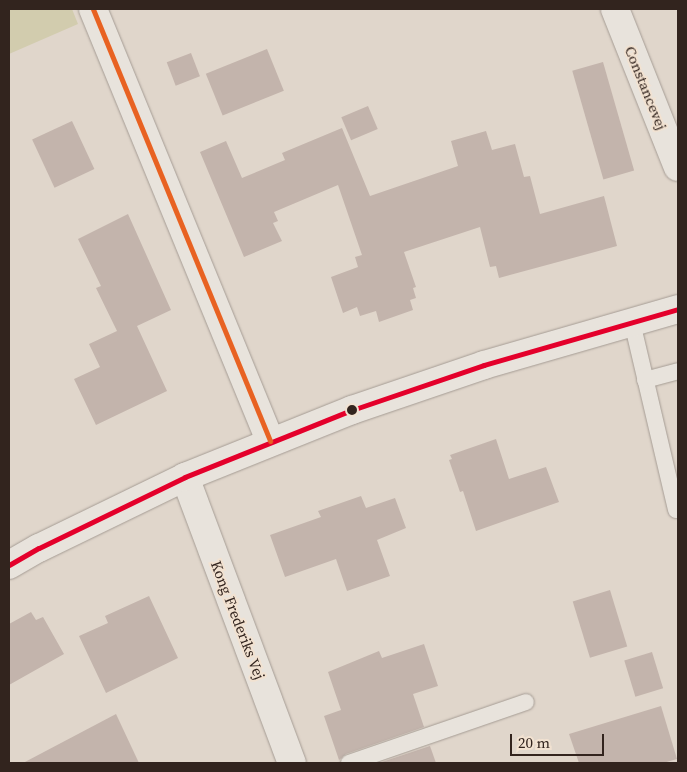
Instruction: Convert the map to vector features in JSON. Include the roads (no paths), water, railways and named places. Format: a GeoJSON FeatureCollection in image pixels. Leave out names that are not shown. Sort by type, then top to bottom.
{"type":"FeatureCollection","features":[{"type":"Feature","properties":{"kind":"street"},"geometry":{"type":"LineString","coordinates":[[93,9],[270,442]]}},
{"type":"Feature","properties":{"kind":"street","name":"Constancevej"},"geometry":{"type":"LineString","coordinates":[[615,9],[678,167]]}},
{"type":"Feature","properties":{"kind":"street"},"geometry":{"type":"LineString","coordinates":[[9,566],[39,548],[184,477],[352,410],[484,364],[678,310]]}},
{"type":"Feature","properties":{"kind":"street","name":"Kong Frederiks Vej"},"geometry":{"type":"LineString","coordinates":[[184,477],[292,763]]}},
{"type":"Feature","properties":{"kind":"lane"},"geometry":{"type":"LineString","coordinates":[[632,322],[676,510]]}},
{"type":"Feature","properties":{"kind":"lane"},"geometry":{"type":"LineString","coordinates":[[645,380],[678,371]]}},
{"type":"Feature","properties":{"kind":"lane"},"geometry":{"type":"LineString","coordinates":[[349,763],[526,702]]}}]}
